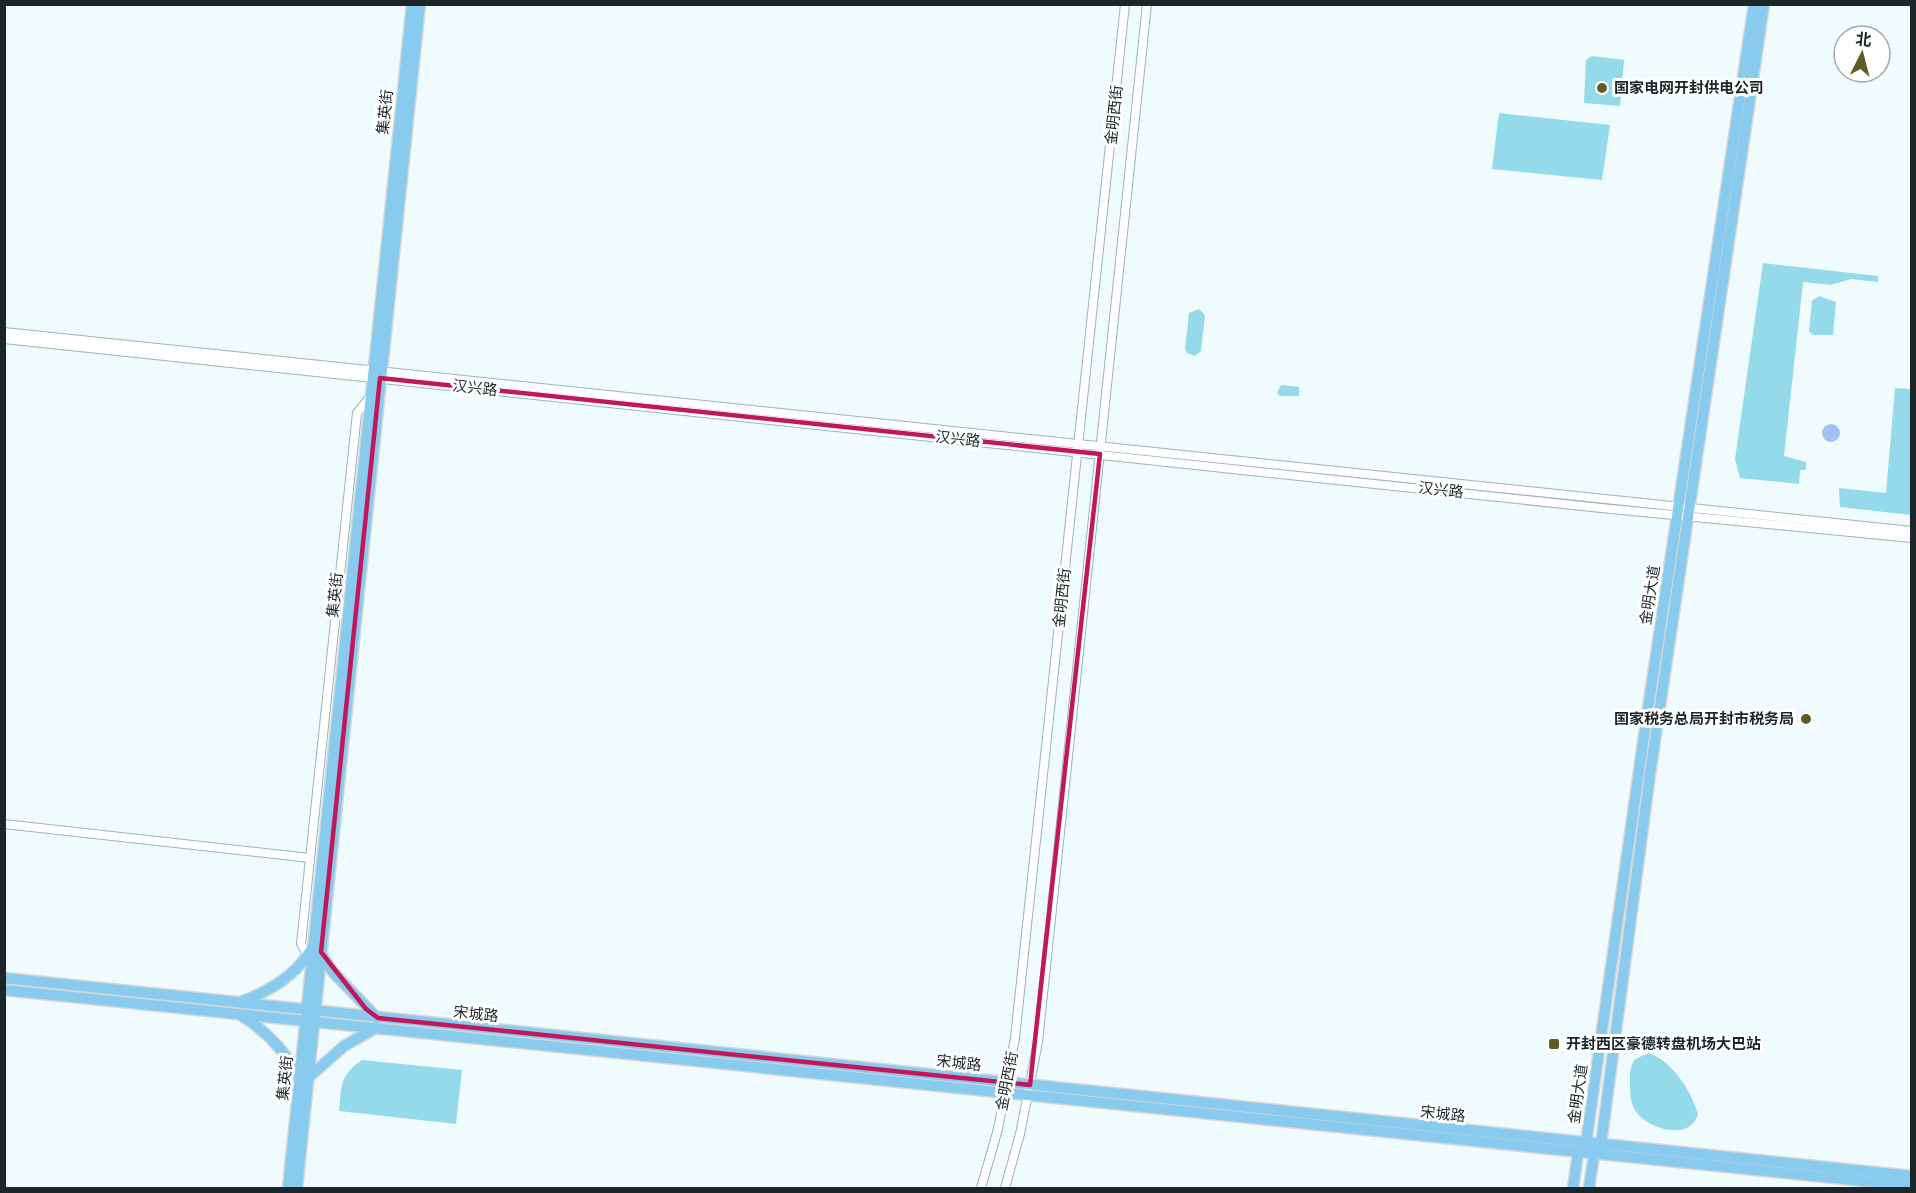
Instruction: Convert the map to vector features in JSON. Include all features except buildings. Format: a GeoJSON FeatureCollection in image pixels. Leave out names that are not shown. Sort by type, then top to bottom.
{"type":"FeatureCollection","features":[{"type":"Feature","properties":{"kind":"main road","name":"集英街"},"geometry":{"type":"LineString","coordinates":[[297,1188],[314,954],[370,396],[377,375],[412,4]]}},
{"type":"Feature","properties":{"kind":"main road","name":"集英街"},"geometry":{"type":"LineString","coordinates":[[314,954],[420,4]]}},
{"type":"Feature","properties":{"kind":"main road","name":"金明大道"},"geometry":{"type":"LineString","coordinates":[[1573,1188],[1578,1154],[1586,1143],[1677,512],[1754,4]]}},
{"type":"Feature","properties":{"kind":"main road","name":"金明大道"},"geometry":{"type":"LineString","coordinates":[[1589,1188],[1594,1155],[1601,1144],[1650,774],[1764,4]]}},
{"type":"Feature","properties":{"kind":"main road"},"geometry":{"type":"LineString","coordinates":[[314,954],[332,971],[376,1024],[304,1078],[274,1042],[238,1009],[279,983],[314,954]]}},
{"type":"Feature","properties":{"kind":"main road","name":"宋城路"},"geometry":{"type":"LineString","coordinates":[[4,978],[238,1009],[376,1024],[1005,1088],[1030,1085],[1911,1176]]}},
{"type":"Feature","properties":{"kind":"main road","name":"宋城路"},"geometry":{"type":"LineString","coordinates":[[4,990],[238,1009]]}},
{"type":"Feature","properties":{"kind":"main road","name":"集英街"},"geometry":{"type":"LineString","coordinates":[[288,1188],[304,1078]]}},
{"type":"Feature","properties":{"kind":"main road","name":"宋城路"},"geometry":{"type":"LineString","coordinates":[[1005,1088],[1027,1096],[1578,1154],[1911,1186]]}},
{"type":"Feature","properties":{"kind":"street","name":"金明西街"},"geometry":{"type":"LineString","coordinates":[[981,1188],[1005,1088],[1016,1027],[1125,4]]}},
{"type":"Feature","properties":{"kind":"street","name":"金明西街"},"geometry":{"type":"LineString","coordinates":[[1005,1188],[1030,1085],[1039,1030],[1147,4]]}},
{"type":"Feature","properties":{"kind":"street","name":"汉兴路"},"geometry":{"type":"LineString","coordinates":[[4,332],[377,375]]}},
{"type":"Feature","properties":{"kind":"street","name":"汉兴路"},"geometry":{"type":"LineString","coordinates":[[4,339],[377,375],[1677,512],[1911,531]]}},
{"type":"Feature","properties":{"kind":"street"},"geometry":{"type":"LineString","coordinates":[[314,954],[301,944],[357,413],[370,396]]}},
{"type":"Feature","properties":{"kind":"street","name":"汉兴路"},"geometry":{"type":"LineString","coordinates":[[1689,513],[1911,538]]}},
{"type":"Feature","properties":{"kind":"street"},"geometry":{"type":"LineString","coordinates":[[4,824],[310,858]]}},
{"type":"Feature","properties":{"kind":"highlighted area"},"geometry":{"type":"Polygon","coordinates":[[[380,378],[1100,454],[1030,1085],[378,1018],[366,1009],[321,952],[380,378]]]}},
{"type":"Feature","properties":{"kind":"shaded area"},"geometry":{"type":"Polygon","coordinates":[[[1592,56],[1624,60],[1620,106],[1584,103],[1586,60],[1592,56]]]}},
{"type":"Feature","properties":{"kind":"shaded area"},"geometry":{"type":"Polygon","coordinates":[[[1499,113],[1610,125],[1602,180],[1492,169],[1499,113]]]}},
{"type":"Feature","properties":{"kind":"shaded area"},"geometry":{"type":"Polygon","coordinates":[[[1763,263],[1878,276],[1878,282],[1851,279],[1831,285],[1803,282],[1784,456],[1806,462],[1806,470],[1800,470],[1799,484],[1740,478],[1735,459],[1763,263]]]}},
{"type":"Feature","properties":{"kind":"shaded area"},"geometry":{"type":"Polygon","coordinates":[[[1819,296],[1836,302],[1833,335],[1813,335],[1809,331],[1812,301],[1819,296]]]}},
{"type":"Feature","properties":{"kind":"shaded area"},"geometry":{"type":"Polygon","coordinates":[[[1199,309],[1205,315],[1201,351],[1195,356],[1187,353],[1185,349],[1189,313],[1199,309]]]}},
{"type":"Feature","properties":{"kind":"shaded area"},"geometry":{"type":"Polygon","coordinates":[[[1281,385],[1299,387],[1299,396],[1280,396],[1277,393],[1281,385]]]}},
{"type":"Feature","properties":{"kind":"shaded area"},"geometry":{"type":"Polygon","coordinates":[[[1895,388],[1911,389],[1911,515],[1840,507],[1839,488],[1886,493],[1895,388]]]}},
{"type":"Feature","properties":{"kind":"shaded area"},"geometry":{"type":"Polygon","coordinates":[[[1827,424],[1835,424],[1840,429],[1838,440],[1827,442],[1822,437],[1822,429],[1827,424]]]}},
{"type":"Feature","properties":{"kind":"shaded area"},"geometry":{"type":"Polygon","coordinates":[[[1649,1053],[1658,1057],[1673,1070],[1691,1096],[1698,1114],[1687,1128],[1670,1130],[1660,1128],[1643,1119],[1635,1110],[1630,1093],[1631,1069],[1635,1059],[1649,1053]]]}},
{"type":"Feature","properties":{"kind":"shaded area"},"geometry":{"type":"Polygon","coordinates":[[[362,1060],[462,1070],[456,1124],[339,1111],[345,1076],[362,1060]]]}},
{"type":"Feature","properties":{"kind":"place","name":"国家电网开封供电公司"},"geometry":{"type":"Point","coordinates":[1602,88]}},
{"type":"Feature","properties":{"kind":"place","name":"国家税务总局开封市税务局"},"geometry":{"type":"Point","coordinates":[1806,719]}},
{"type":"Feature","properties":{"kind":"place","name":"开封西区豪德转盘机场大巴站"},"geometry":{"type":"Point","coordinates":[1554,1044]}}]}
